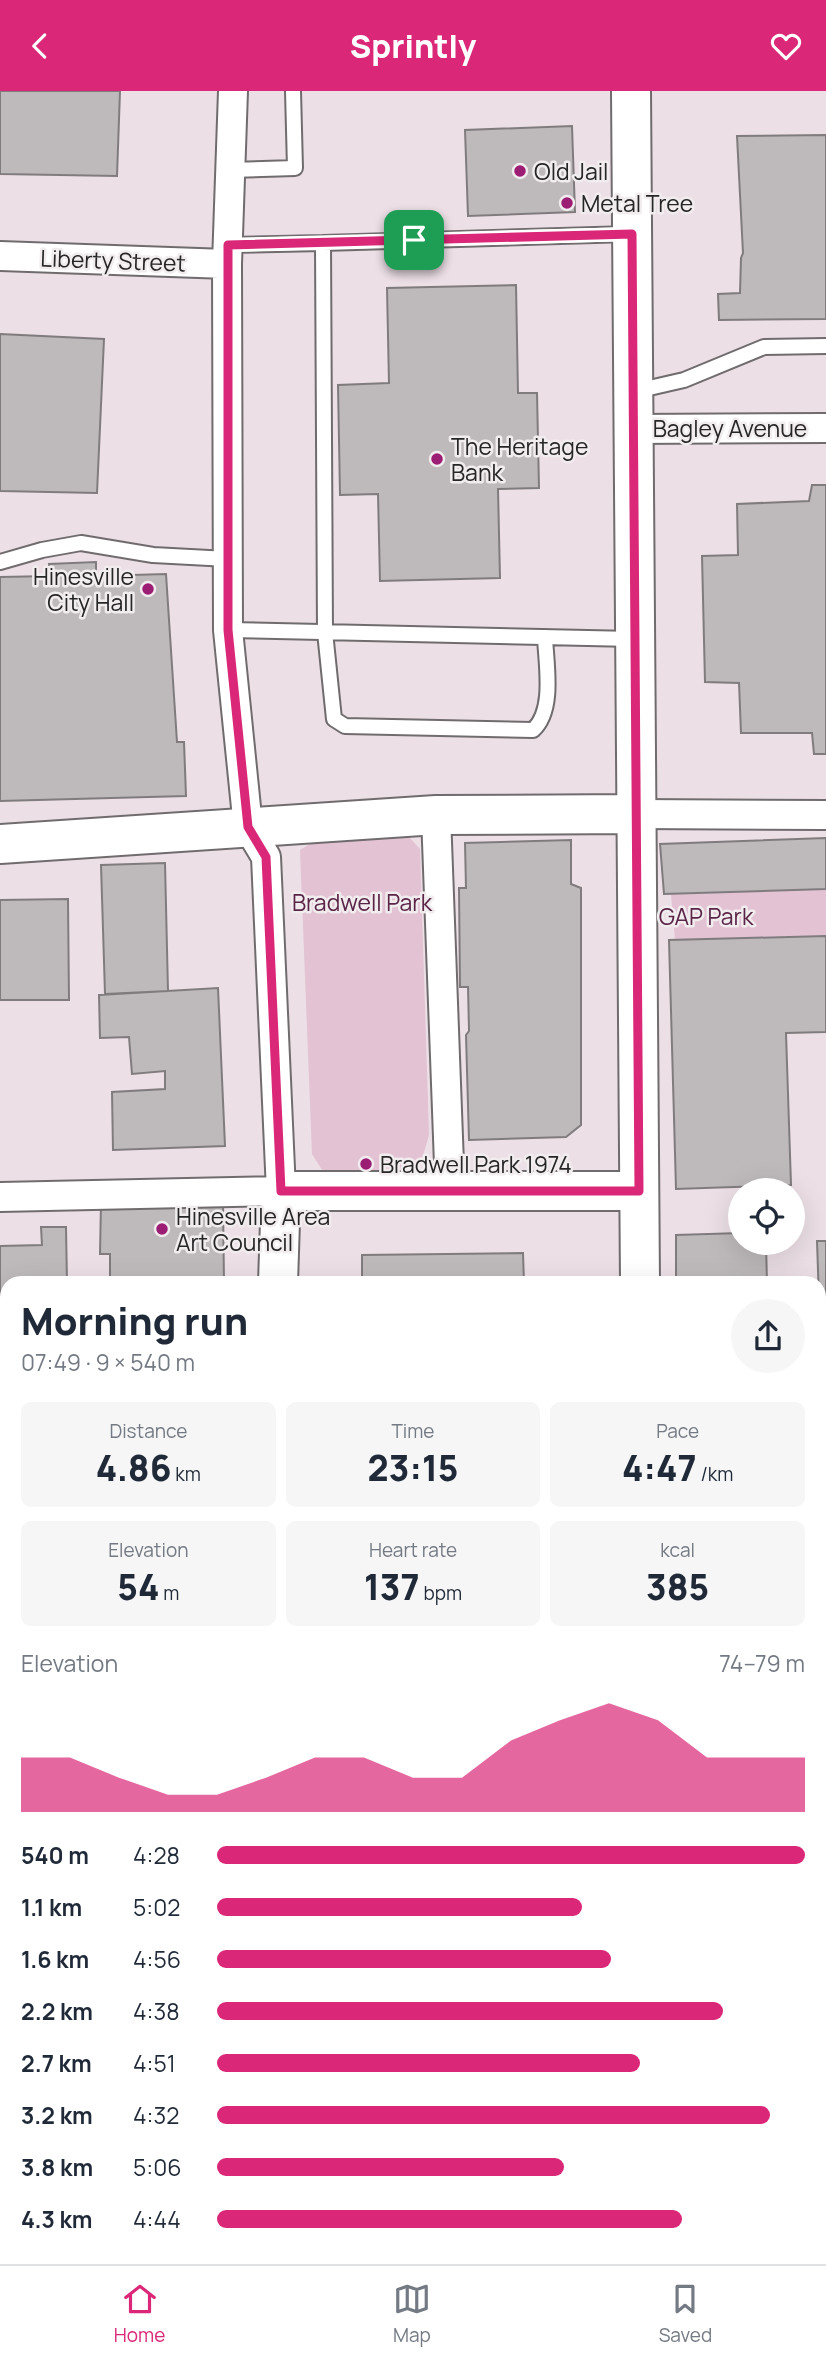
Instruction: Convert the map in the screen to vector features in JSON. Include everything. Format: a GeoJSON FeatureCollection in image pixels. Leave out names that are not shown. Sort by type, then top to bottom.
{"type":"FeatureCollection","features":[{"type":"Feature","properties":{"kind":"main road"},"geometry":{"type":"LineString","coordinates":[[631,91],[640,1276]]}},
{"type":"Feature","properties":{"kind":"main road"},"geometry":{"type":"LineString","coordinates":[[0,844],[436,815],[636,814]]}},
{"type":"Feature","properties":{"kind":"main road"},"geometry":{"type":"LineString","coordinates":[[278,1276],[281,1191],[639,1191]]}},
{"type":"Feature","properties":{"kind":"street"},"geometry":{"type":"LineString","coordinates":[[0,1198],[281,1191],[266,857],[248,827],[228,630],[227,254],[233,91]]}},
{"type":"Feature","properties":{"kind":"street","name":"Liberty Street"},"geometry":{"type":"LineString","coordinates":[[0,257],[227,254]]}},
{"type":"Feature","properties":{"kind":"street","name":"Bagley Avenue"},"geometry":{"type":"LineString","coordinates":[[633,429],[826,428]]}},
{"type":"Feature","properties":{"kind":"street"},"geometry":{"type":"LineString","coordinates":[[636,814],[826,815]]}},
{"type":"Feature","properties":{"kind":"street"},"geometry":{"type":"LineString","coordinates":[[436,815],[450,1191]]}},
{"type":"Feature","properties":{"kind":"lane"},"geometry":{"type":"LineString","coordinates":[[230,170],[295,167],[293,91]]}},
{"type":"Feature","properties":{"kind":"lane"},"geometry":{"type":"LineString","coordinates":[[227,254],[323,243],[632,234]]}},
{"type":"Feature","properties":{"kind":"lane"},"geometry":{"type":"LineString","coordinates":[[323,243],[325,632],[334,719],[345,726],[533,730],[541,723],[547,709],[545,636]]}},
{"type":"Feature","properties":{"kind":"lane"},"geometry":{"type":"LineString","coordinates":[[633,391],[684,380],[764,347],[826,346]]}},
{"type":"Feature","properties":{"kind":"lane"},"geometry":{"type":"LineString","coordinates":[[0,562],[81,543],[153,555],[228,559]]}},
{"type":"Feature","properties":{"kind":"lane"},"geometry":{"type":"LineString","coordinates":[[228,630],[635,639]]}},
{"type":"Feature","properties":{"kind":"shaded area"},"geometry":{"type":"Polygon","coordinates":[[[0,91],[826,91],[826,1276],[0,1276],[0,91]]]}},
{"type":"Feature","properties":{"kind":"green space","name":"Bradwell Park"},"geometry":{"type":"Polygon","coordinates":[[[408,836],[420,849],[429,1135],[422,1159],[411,1173],[324,1173],[312,1154],[300,850],[318,839],[408,836]]]}},
{"type":"Feature","properties":{"kind":"green space","name":"GAP Park"},"geometry":{"type":"Polygon","coordinates":[[[826,889],[826,936],[675,940],[671,894],[826,889]]]}},
{"type":"Feature","properties":{"kind":"building"},"geometry":{"type":"Polygon","coordinates":[[[0,91],[120,91],[117,176],[0,174],[0,91]]]}},
{"type":"Feature","properties":{"kind":"building","name":"Old Jail"},"geometry":{"type":"Polygon","coordinates":[[[572,126],[575,212],[468,216],[465,130],[572,126]]]}},
{"type":"Feature","properties":{"kind":"building"},"geometry":{"type":"Polygon","coordinates":[[[826,135],[826,319],[719,320],[718,294],[740,293],[743,253],[737,136],[826,135]]]}},
{"type":"Feature","properties":{"kind":"building"},"geometry":{"type":"Polygon","coordinates":[[[516,285],[518,393],[537,393],[539,488],[498,489],[500,578],[380,581],[378,494],[340,495],[338,385],[389,383],[387,288],[516,285]]]}},
{"type":"Feature","properties":{"kind":"building"},"geometry":{"type":"Polygon","coordinates":[[[0,334],[104,339],[97,493],[0,491],[0,334]]]}},
{"type":"Feature","properties":{"kind":"building"},"geometry":{"type":"Polygon","coordinates":[[[812,485],[826,485],[826,754],[814,754],[812,733],[741,733],[739,683],[705,682],[702,556],[738,555],[737,504],[809,501],[812,485]]]}},
{"type":"Feature","properties":{"kind":"building"},"geometry":{"type":"Polygon","coordinates":[[[96,562],[96,576],[166,574],[177,742],[184,742],[186,796],[0,801],[0,577],[50,576],[49,564],[96,562]]]}},
{"type":"Feature","properties":{"kind":"building"},"geometry":{"type":"Polygon","coordinates":[[[826,838],[826,889],[664,894],[660,844],[826,838]]]}},
{"type":"Feature","properties":{"kind":"building"},"geometry":{"type":"Polygon","coordinates":[[[571,840],[571,884],[581,888],[581,1125],[566,1137],[469,1140],[466,1035],[469,1031],[468,987],[460,987],[459,888],[466,888],[465,843],[571,840]]]}},
{"type":"Feature","properties":{"kind":"building"},"geometry":{"type":"Polygon","coordinates":[[[165,863],[168,991],[105,994],[101,865],[165,863]]]}},
{"type":"Feature","properties":{"kind":"building"},"geometry":{"type":"Polygon","coordinates":[[[68,899],[69,1000],[0,1000],[0,900],[68,899]]]}},
{"type":"Feature","properties":{"kind":"building"},"geometry":{"type":"Polygon","coordinates":[[[826,936],[826,1032],[786,1033],[791,1178],[728,1178],[728,1187],[676,1189],[669,940],[826,936]]]}},
{"type":"Feature","properties":{"kind":"building"},"geometry":{"type":"Polygon","coordinates":[[[218,988],[225,1146],[113,1150],[112,1092],[165,1089],[165,1071],[132,1074],[129,1037],[100,1038],[99,995],[218,988]]]}},
{"type":"Feature","properties":{"kind":"building","name":"Hinesville Area Art Council"},"geometry":{"type":"Polygon","coordinates":[[[101,1202],[223,1203],[224,1276],[110,1276],[110,1254],[100,1254],[101,1202]]]}},
{"type":"Feature","properties":{"kind":"building"},"geometry":{"type":"Polygon","coordinates":[[[41,1227],[66,1227],[67,1276],[0,1276],[0,1246],[42,1245],[41,1227]]]}},
{"type":"Feature","properties":{"kind":"building"},"geometry":{"type":"Polygon","coordinates":[[[728,1233],[728,1255],[766,1255],[767,1276],[676,1276],[676,1235],[728,1233]]]}},
{"type":"Feature","properties":{"kind":"building"},"geometry":{"type":"Polygon","coordinates":[[[817,1241],[826,1241],[826,1276],[818,1276],[817,1241]]]}},
{"type":"Feature","properties":{"kind":"building"},"geometry":{"type":"Polygon","coordinates":[[[523,1253],[524,1276],[362,1276],[362,1255],[523,1253]]]}},
{"type":"Feature","properties":{"kind":"place","name":"Old Jail"},"geometry":{"type":"Point","coordinates":[520,171]}},
{"type":"Feature","properties":{"kind":"place","name":"Metal Tree"},"geometry":{"type":"Point","coordinates":[567,203]}},
{"type":"Feature","properties":{"kind":"place","name":"The Heritage Bank"},"geometry":{"type":"Point","coordinates":[437,459]}},
{"type":"Feature","properties":{"kind":"place","name":"Hinesville City Hall"},"geometry":{"type":"Point","coordinates":[148,589]}},
{"type":"Feature","properties":{"kind":"place","name":"Bradwell Park 1974"},"geometry":{"type":"Point","coordinates":[366,1164]}},
{"type":"Feature","properties":{"kind":"place","name":"Hinesville Area Art Council"},"geometry":{"type":"Point","coordinates":[162,1229]}},
{"type":"Feature","properties":{"kind":"route"},"geometry":{"type":"LineString","coordinates":[[632,234],[639,1191],[281,1191],[266,857],[248,827],[228,630],[228,245],[414,240],[632,234]]}}]}
